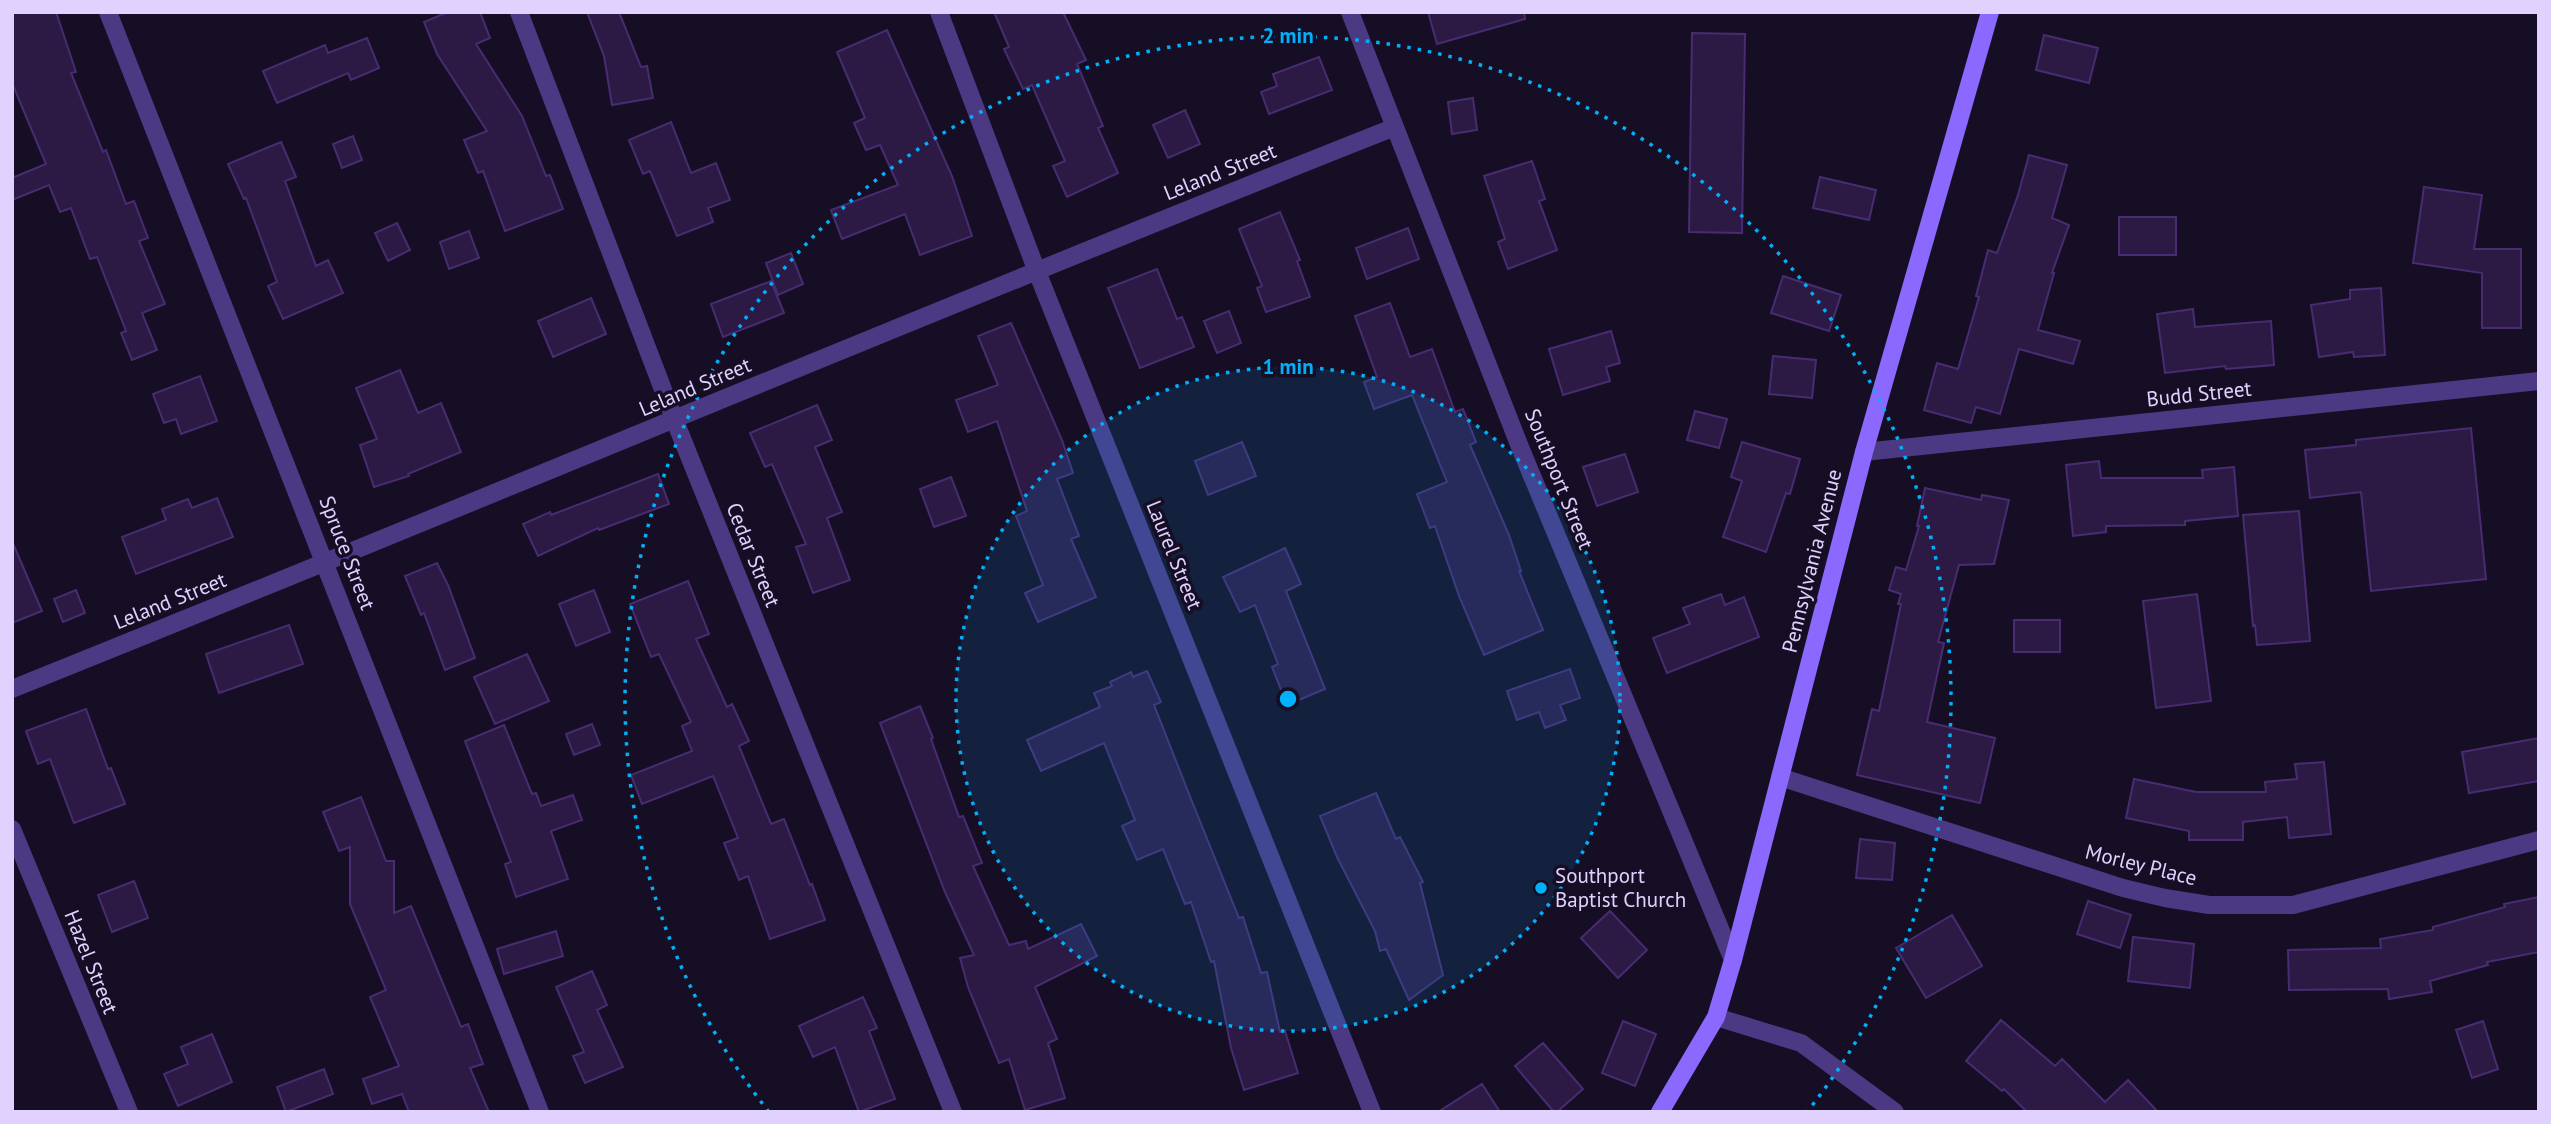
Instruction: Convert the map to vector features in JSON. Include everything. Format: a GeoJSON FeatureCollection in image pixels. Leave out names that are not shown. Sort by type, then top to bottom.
{"type":"FeatureCollection","features":[{"type":"Feature","properties":{"kind":"main road","name":"Pennsylvania Avenue"},"geometry":{"type":"LineString","coordinates":[[1660,1112],[1716,1017],[1864,452],[1990,12]]}},
{"type":"Feature","properties":{"kind":"street","name":"Spruce Street"},"geometry":{"type":"LineString","coordinates":[[108,12],[540,1112]]}},
{"type":"Feature","properties":{"kind":"street","name":"Cedar Street"},"geometry":{"type":"LineString","coordinates":[[519,12],[675,421],[953,1112]]}},
{"type":"Feature","properties":{"kind":"street","name":"Laurel Street"},"geometry":{"type":"LineString","coordinates":[[939,12],[1036,269],[1372,1112]]}},
{"type":"Feature","properties":{"kind":"street","name":"Southport Street"},"geometry":{"type":"LineString","coordinates":[[1350,12],[1520,447],[1733,960]]}},
{"type":"Feature","properties":{"kind":"street","name":"Leland Street"},"geometry":{"type":"LineString","coordinates":[[12,689],[675,421],[1036,269],[1395,127]]}},
{"type":"Feature","properties":{"kind":"street","name":"Budd Street"},"geometry":{"type":"LineString","coordinates":[[1864,452],[2539,381]]}},
{"type":"Feature","properties":{"kind":"street","name":"Morley Place"},"geometry":{"type":"LineString","coordinates":[[1780,777],[2123,888],[2209,905],[2293,905],[2539,840]]}},
{"type":"Feature","properties":{"kind":"street","name":"Hazel Street"},"geometry":{"type":"LineString","coordinates":[[12,830],[129,1112]]}},
{"type":"Feature","properties":{"kind":"street"},"geometry":{"type":"LineString","coordinates":[[1716,1017],[1801,1043],[1895,1112]]}},
{"type":"Feature","properties":{"kind":"building"},"geometry":{"type":"Polygon","coordinates":[[[12,12],[56,12],[76,72],[71,73],[103,152],[106,150],[126,204],[134,201],[148,238],[139,241],[165,304],[142,313],[157,350],[132,360],[121,333],[126,331],[97,257],[90,259],[71,208],[60,212],[49,185],[12,200],[12,178],[46,164],[12,83],[12,12]]]}},
{"type":"Feature","properties":{"kind":"building"},"geometry":{"type":"Polygon","coordinates":[[[448,12],[480,12],[490,38],[476,44],[522,116],[546,176],[550,175],[563,209],[505,231],[483,171],[478,173],[464,140],[487,131],[437,54],[424,22],[448,12]]]}},
{"type":"Feature","properties":{"kind":"building"},"geometry":{"type":"Polygon","coordinates":[[[587,12],[619,12],[641,67],[647,66],[653,98],[612,105],[604,56],[587,12]]]}},
{"type":"Feature","properties":{"kind":"building"},"geometry":{"type":"Polygon","coordinates":[[[994,12],[1063,12],[1086,60],[1077,64],[1103,126],[1098,128],[1118,173],[1067,197],[1053,166],[1065,161],[1032,85],[1023,89],[1004,49],[1009,47],[994,12]]]}},
{"type":"Feature","properties":{"kind":"building"},"geometry":{"type":"Polygon","coordinates":[[[1428,12],[1524,12],[1525,19],[1437,44],[1428,12]]]}},
{"type":"Feature","properties":{"kind":"building"},"geometry":{"type":"Polygon","coordinates":[[[887,30],[952,176],[972,236],[920,255],[905,214],[842,239],[831,210],[898,185],[880,145],[866,150],[854,123],[865,118],[837,52],[887,30]]]}},
{"type":"Feature","properties":{"kind":"building"},"geometry":{"type":"Polygon","coordinates":[[[1692,33],[1745,34],[1742,233],[1689,232],[1692,33]]]}},
{"type":"Feature","properties":{"kind":"building"},"geometry":{"type":"Polygon","coordinates":[[[2044,35],[2098,48],[2089,83],[2036,70],[2044,35]]]}},
{"type":"Feature","properties":{"kind":"building"},"geometry":{"type":"Polygon","coordinates":[[[367,38],[379,68],[351,80],[348,73],[277,103],[263,71],[325,45],[328,53],[367,38]]]}},
{"type":"Feature","properties":{"kind":"building"},"geometry":{"type":"Polygon","coordinates":[[[1319,57],[1332,90],[1269,114],[1261,92],[1277,86],[1273,74],[1319,57]]]}},
{"type":"Feature","properties":{"kind":"building"},"geometry":{"type":"Polygon","coordinates":[[[1473,98],[1477,130],[1452,134],[1448,102],[1473,98]]]}},
{"type":"Feature","properties":{"kind":"building"},"geometry":{"type":"Polygon","coordinates":[[[1185,110],[1200,144],[1168,158],[1153,125],[1185,110]]]}},
{"type":"Feature","properties":{"kind":"building"},"geometry":{"type":"Polygon","coordinates":[[[671,122],[691,173],[716,163],[730,200],[708,208],[713,222],[677,236],[650,171],[643,174],[629,140],[671,122]]]}},
{"type":"Feature","properties":{"kind":"building"},"geometry":{"type":"Polygon","coordinates":[[[353,136],[362,160],[342,168],[333,144],[353,136]]]}},
{"type":"Feature","properties":{"kind":"building"},"geometry":{"type":"Polygon","coordinates":[[[281,142],[296,177],[285,181],[316,266],[328,260],[343,293],[283,319],[268,286],[277,282],[246,198],[244,199],[228,164],[281,142]]]}},
{"type":"Feature","properties":{"kind":"building"},"geometry":{"type":"Polygon","coordinates":[[[2029,155],[2067,165],[2052,218],[2069,225],[2052,273],[2038,330],[2080,341],[2073,364],[2019,349],[2000,414],[1976,407],[1971,423],[1924,410],[1937,363],[1958,369],[1979,297],[1976,296],[1988,250],[1997,253],[2029,155]]]}},
{"type":"Feature","properties":{"kind":"building"},"geometry":{"type":"Polygon","coordinates":[[[1532,161],[1545,199],[1539,201],[1557,250],[1508,269],[1498,242],[1505,239],[1484,176],[1532,161]]]}},
{"type":"Feature","properties":{"kind":"building"},"geometry":{"type":"Polygon","coordinates":[[[1820,177],[1876,190],[1869,220],[1813,208],[1820,177]]]}},
{"type":"Feature","properties":{"kind":"building"},"geometry":{"type":"Polygon","coordinates":[[[2424,187],[2482,195],[2474,249],[2521,249],[2521,328],[2482,328],[2482,273],[2413,263],[2424,187]]]}},
{"type":"Feature","properties":{"kind":"building"},"geometry":{"type":"Polygon","coordinates":[[[1280,212],[1300,260],[1297,261],[1310,297],[1266,312],[1257,288],[1262,286],[1239,229],[1280,212]]]}},
{"type":"Feature","properties":{"kind":"building"},"geometry":{"type":"Polygon","coordinates":[[[2119,217],[2176,217],[2176,255],[2119,255],[2119,217]]]}},
{"type":"Feature","properties":{"kind":"building"},"geometry":{"type":"Polygon","coordinates":[[[397,223],[410,250],[388,261],[375,233],[397,223]]]}},
{"type":"Feature","properties":{"kind":"building"},"geometry":{"type":"Polygon","coordinates":[[[1408,228],[1419,259],[1367,279],[1356,248],[1408,228]]]}},
{"type":"Feature","properties":{"kind":"building"},"geometry":{"type":"Polygon","coordinates":[[[469,231],[479,258],[449,269],[440,242],[469,231]]]}},
{"type":"Feature","properties":{"kind":"building"},"geometry":{"type":"Polygon","coordinates":[[[791,253],[803,284],[778,295],[766,263],[791,253]]]}},
{"type":"Feature","properties":{"kind":"building"},"geometry":{"type":"Polygon","coordinates":[[[1157,269],[1177,319],[1182,317],[1194,347],[1140,368],[1108,288],[1157,269]]]}},
{"type":"Feature","properties":{"kind":"building"},"geometry":{"type":"Polygon","coordinates":[[[1783,276],[1841,295],[1829,331],[1771,313],[1783,276]]]}},
{"type":"Feature","properties":{"kind":"building"},"geometry":{"type":"Polygon","coordinates":[[[771,281],[784,313],[723,337],[711,304],[771,281]]]}},
{"type":"Feature","properties":{"kind":"building"},"geometry":{"type":"Polygon","coordinates":[[[2381,288],[2385,355],[2354,357],[2353,352],[2319,357],[2311,305],[2350,299],[2350,290],[2381,288]]]}},
{"type":"Feature","properties":{"kind":"building"},"geometry":{"type":"Polygon","coordinates":[[[591,298],[606,334],[553,357],[538,321],[591,298]]]}},
{"type":"Feature","properties":{"kind":"building"},"geometry":{"type":"Polygon","coordinates":[[[1390,303],[1410,357],[1432,349],[1455,412],[1463,409],[1476,442],[1470,445],[1509,535],[1519,571],[1543,630],[1484,655],[1459,596],[1435,526],[1430,528],[1417,494],[1447,482],[1412,395],[1374,409],[1364,382],[1377,377],[1355,316],[1390,303]]]}},
{"type":"Feature","properties":{"kind":"building"},"geometry":{"type":"Polygon","coordinates":[[[2193,309],[2195,327],[2271,321],[2274,365],[2226,369],[2225,366],[2165,373],[2157,314],[2193,309]]]}},
{"type":"Feature","properties":{"kind":"building"},"geometry":{"type":"Polygon","coordinates":[[[1229,311],[1241,343],[1217,353],[1204,321],[1229,311]]]}},
{"type":"Feature","properties":{"kind":"building"},"geometry":{"type":"Polygon","coordinates":[[[1011,323],[1062,440],[1073,473],[1057,479],[1079,536],[1071,539],[1096,597],[1038,622],[1025,593],[1043,585],[1016,516],[1027,511],[997,421],[968,432],[956,400],[998,385],[978,336],[1011,323]]]}},
{"type":"Feature","properties":{"kind":"building"},"geometry":{"type":"Polygon","coordinates":[[[1611,331],[1620,363],[1606,367],[1610,381],[1563,395],[1549,349],[1611,331]]]}},
{"type":"Feature","properties":{"kind":"building"},"geometry":{"type":"Polygon","coordinates":[[[1773,356],[1816,360],[1812,398],[1769,394],[1773,356]]]}},
{"type":"Feature","properties":{"kind":"building"},"geometry":{"type":"Polygon","coordinates":[[[400,370],[418,413],[441,403],[461,452],[408,474],[409,476],[374,487],[360,445],[377,439],[356,388],[400,370]]]}},
{"type":"Feature","properties":{"kind":"building"},"geometry":{"type":"Polygon","coordinates":[[[200,376],[217,421],[181,434],[176,419],[164,423],[153,394],[200,376]]]}},
{"type":"Feature","properties":{"kind":"building"},"geometry":{"type":"Polygon","coordinates":[[[817,405],[832,440],[815,447],[842,512],[827,518],[850,580],[813,593],[796,547],[806,544],[772,464],[765,467],[750,433],[817,405]]]}},
{"type":"Feature","properties":{"kind":"building"},"geometry":{"type":"Polygon","coordinates":[[[1695,411],[1727,419],[1719,448],[1687,440],[1695,411]]]}},
{"type":"Feature","properties":{"kind":"building"},"geometry":{"type":"Polygon","coordinates":[[[2471,428],[2486,579],[2371,591],[2361,492],[2310,498],[2305,450],[2356,445],[2356,440],[2471,428]]]}},
{"type":"Feature","properties":{"kind":"building"},"geometry":{"type":"Polygon","coordinates":[[[1242,442],[1256,476],[1208,495],[1195,461],[1242,442]]]}},
{"type":"Feature","properties":{"kind":"building"},"geometry":{"type":"Polygon","coordinates":[[[1742,442],[1800,459],[1790,494],[1786,493],[1766,552],[1723,537],[1742,481],[1731,477],[1742,442]]]}},
{"type":"Feature","properties":{"kind":"building"},"geometry":{"type":"Polygon","coordinates":[[[1625,454],[1638,492],[1597,506],[1583,467],[1625,454]]]}},
{"type":"Feature","properties":{"kind":"building"},"geometry":{"type":"Polygon","coordinates":[[[2099,461],[2101,478],[2203,478],[2202,470],[2234,467],[2238,516],[2185,521],[2185,525],[2106,526],[2106,532],[2073,536],[2066,465],[2099,461]]]}},
{"type":"Feature","properties":{"kind":"building"},"geometry":{"type":"Polygon","coordinates":[[[658,474],[669,504],[599,530],[598,528],[538,556],[523,524],[658,474]]]}},
{"type":"Feature","properties":{"kind":"building"},"geometry":{"type":"Polygon","coordinates":[[[951,477],[966,516],[934,527],[920,489],[951,477]]]}},
{"type":"Feature","properties":{"kind":"building"},"geometry":{"type":"Polygon","coordinates":[[[1925,488],[1981,500],[1982,495],[2009,500],[1994,564],[1959,565],[1938,642],[1944,643],[1927,722],[1995,738],[1980,803],[1857,775],[1872,709],[1879,711],[1901,604],[1898,604],[1901,594],[1889,590],[1896,567],[1906,570],[1919,526],[1925,488]]]}},
{"type":"Feature","properties":{"kind":"building"},"geometry":{"type":"Polygon","coordinates":[[[217,498],[233,537],[136,574],[122,537],[166,520],[162,509],[188,499],[192,508],[217,498]]]}},
{"type":"Feature","properties":{"kind":"building"},"geometry":{"type":"Polygon","coordinates":[[[2299,511],[2310,641],[2257,645],[2243,515],[2299,511]]]}},
{"type":"Feature","properties":{"kind":"building"},"geometry":{"type":"Polygon","coordinates":[[[12,541],[42,611],[12,623],[12,541]]]}},
{"type":"Feature","properties":{"kind":"building"},"geometry":{"type":"Polygon","coordinates":[[[1285,548],[1301,584],[1286,591],[1325,689],[1287,705],[1272,667],[1278,664],[1255,605],[1240,612],[1223,577],[1285,548]]]}},
{"type":"Feature","properties":{"kind":"building"},"geometry":{"type":"Polygon","coordinates":[[[437,563],[475,658],[445,670],[424,613],[421,615],[405,576],[437,563]]]}},
{"type":"Feature","properties":{"kind":"building"},"geometry":{"type":"Polygon","coordinates":[[[688,581],[709,634],[696,639],[727,707],[732,704],[749,741],[739,746],[771,824],[784,819],[825,920],[770,939],[748,876],[739,880],[724,843],[738,838],[713,776],[642,804],[631,775],[692,751],[682,726],[691,722],[659,654],[651,657],[630,604],[688,581]]]}},
{"type":"Feature","properties":{"kind":"building"},"geometry":{"type":"Polygon","coordinates":[[[76,590],[85,613],[63,622],[54,599],[76,590]]]}},
{"type":"Feature","properties":{"kind":"building"},"geometry":{"type":"Polygon","coordinates":[[[594,590],[610,632],[576,646],[559,604],[594,590]]]}},
{"type":"Feature","properties":{"kind":"building"},"geometry":{"type":"Polygon","coordinates":[[[1721,594],[1725,605],[1744,597],[1759,637],[1667,673],[1653,638],[1690,624],[1683,608],[1721,594]]]}},
{"type":"Feature","properties":{"kind":"building"},"geometry":{"type":"Polygon","coordinates":[[[2197,594],[2211,701],[2156,708],[2143,601],[2197,594]]]}},
{"type":"Feature","properties":{"kind":"building"},"geometry":{"type":"Polygon","coordinates":[[[2014,620],[2060,620],[2060,652],[2014,652],[2014,620]]]}},
{"type":"Feature","properties":{"kind":"building"},"geometry":{"type":"Polygon","coordinates":[[[289,625],[303,664],[219,693],[206,654],[289,625]]]}},
{"type":"Feature","properties":{"kind":"building"},"geometry":{"type":"Polygon","coordinates":[[[527,654],[549,701],[495,724],[474,677],[527,654]]]}},
{"type":"Feature","properties":{"kind":"building"},"geometry":{"type":"Polygon","coordinates":[[[1570,669],[1580,698],[1560,705],[1566,720],[1545,728],[1539,712],[1517,720],[1507,691],[1570,669]]]}},
{"type":"Feature","properties":{"kind":"building"},"geometry":{"type":"Polygon","coordinates":[[[1147,671],[1161,702],[1154,705],[1189,794],[1239,918],[1243,917],[1261,973],[1267,972],[1280,1032],[1285,1031],[1298,1073],[1244,1090],[1231,1048],[1214,961],[1211,962],[1191,902],[1185,904],[1163,849],[1137,860],[1122,826],[1135,820],[1104,743],[1041,771],[1027,740],[1100,707],[1094,693],[1112,686],[1110,682],[1131,672],[1133,677],[1147,671]]]}},
{"type":"Feature","properties":{"kind":"building"},"geometry":{"type":"Polygon","coordinates":[[[920,706],[959,817],[963,816],[982,863],[973,866],[1009,945],[1026,941],[1028,949],[1081,924],[1097,956],[1035,987],[1057,1039],[1048,1043],[1065,1098],[1025,1110],[1009,1059],[999,1063],[968,987],[960,958],[974,955],[945,892],[880,723],[920,706]]]}},
{"type":"Feature","properties":{"kind":"building"},"geometry":{"type":"Polygon","coordinates":[[[86,709],[108,769],[111,768],[125,804],[74,823],[50,759],[38,764],[26,731],[86,709]]]}},
{"type":"Feature","properties":{"kind":"building"},"geometry":{"type":"Polygon","coordinates":[[[592,724],[600,745],[574,755],[566,734],[592,724]]]}},
{"type":"Feature","properties":{"kind":"building"},"geometry":{"type":"Polygon","coordinates":[[[504,725],[532,794],[536,793],[541,806],[573,795],[582,820],[551,831],[568,879],[516,897],[505,864],[511,862],[465,741],[504,725]]]}},
{"type":"Feature","properties":{"kind":"building"},"geometry":{"type":"Polygon","coordinates":[[[2539,738],[2539,781],[2469,793],[2462,752],[2539,738]]]}},
{"type":"Feature","properties":{"kind":"building"},"geometry":{"type":"Polygon","coordinates":[[[2324,762],[2331,834],[2289,838],[2287,817],[2243,822],[2243,840],[2189,840],[2189,831],[2126,818],[2134,779],[2196,792],[2266,792],[2265,782],[2297,779],[2295,764],[2324,762]]]}},
{"type":"Feature","properties":{"kind":"building"},"geometry":{"type":"Polygon","coordinates":[[[1376,793],[1396,839],[1400,837],[1423,882],[1420,883],[1443,975],[1409,1000],[1386,949],[1380,951],[1375,931],[1337,857],[1320,816],[1376,793]]]}},
{"type":"Feature","properties":{"kind":"building"},"geometry":{"type":"Polygon","coordinates":[[[361,797],[386,861],[394,861],[394,913],[411,906],[461,1027],[468,1024],[483,1064],[470,1068],[489,1112],[409,1112],[402,1094],[372,1104],[363,1079],[399,1066],[370,997],[386,990],[350,904],[350,847],[339,851],[323,812],[361,797]]]}},
{"type":"Feature","properties":{"kind":"building"},"geometry":{"type":"Polygon","coordinates":[[[1860,839],[1895,843],[1892,880],[1856,878],[1860,839]]]}},
{"type":"Feature","properties":{"kind":"building"},"geometry":{"type":"Polygon","coordinates":[[[134,881],[148,918],[112,932],[98,895],[134,881]]]}},
{"type":"Feature","properties":{"kind":"building"},"geometry":{"type":"Polygon","coordinates":[[[2539,897],[2539,952],[2487,962],[2488,965],[2430,981],[2432,992],[2389,999],[2388,989],[2289,990],[2288,950],[2381,948],[2380,939],[2433,930],[2433,927],[2505,907],[2504,904],[2539,897]]]}},
{"type":"Feature","properties":{"kind":"building"},"geometry":{"type":"Polygon","coordinates":[[[2088,901],[2131,915],[2120,948],[2077,934],[2088,901]]]}},
{"type":"Feature","properties":{"kind":"building"},"geometry":{"type":"Polygon","coordinates":[[[1610,911],[1647,950],[1618,978],[1581,938],[1610,911]]]}},
{"type":"Feature","properties":{"kind":"building"},"geometry":{"type":"Polygon","coordinates":[[[1952,915],[1982,966],[1926,998],[1896,948],[1952,915]]]}},
{"type":"Feature","properties":{"kind":"building"},"geometry":{"type":"Polygon","coordinates":[[[556,931],[563,956],[504,974],[497,949],[556,931]]]}},
{"type":"Feature","properties":{"kind":"building"},"geometry":{"type":"Polygon","coordinates":[[[2133,937],[2194,944],[2190,988],[2128,981],[2133,937]]]}},
{"type":"Feature","properties":{"kind":"building"},"geometry":{"type":"Polygon","coordinates":[[[592,971],[607,1005],[597,1010],[623,1067],[585,1083],[573,1056],[584,1052],[556,987],[592,971]]]}},
{"type":"Feature","properties":{"kind":"building"},"geometry":{"type":"Polygon","coordinates":[[[863,997],[877,1028],[869,1031],[895,1099],[859,1112],[835,1047],[813,1057],[799,1026],[863,997]]]}},
{"type":"Feature","properties":{"kind":"building"},"geometry":{"type":"Polygon","coordinates":[[[2001,1020],[2055,1066],[2062,1059],[2105,1102],[2128,1080],[2158,1112],[2027,1112],[2004,1089],[2002,1091],[1966,1061],[2001,1020]]]}},
{"type":"Feature","properties":{"kind":"building"},"geometry":{"type":"Polygon","coordinates":[[[1623,1021],[1656,1034],[1635,1086],[1602,1073],[1623,1021]]]}},
{"type":"Feature","properties":{"kind":"building"},"geometry":{"type":"Polygon","coordinates":[[[2483,1021],[2498,1069],[2472,1078],[2456,1030],[2483,1021]]]}},
{"type":"Feature","properties":{"kind":"building"},"geometry":{"type":"Polygon","coordinates":[[[212,1034],[232,1082],[178,1106],[164,1074],[188,1064],[181,1047],[212,1034]]]}},
{"type":"Feature","properties":{"kind":"building"},"geometry":{"type":"Polygon","coordinates":[[[1543,1043],[1583,1089],[1557,1112],[1554,1112],[1515,1066],[1543,1043]]]}},
{"type":"Feature","properties":{"kind":"building"},"geometry":{"type":"Polygon","coordinates":[[[324,1069],[333,1094],[286,1112],[277,1087],[324,1069]]]}},
{"type":"Feature","properties":{"kind":"building"},"geometry":{"type":"Polygon","coordinates":[[[1482,1084],[1500,1112],[1438,1112],[1482,1084]]]}},
{"type":"Feature","properties":{"kind":"place","name":"Southport Baptist Church"},"geometry":{"type":"Point","coordinates":[1541,888]}}]}
